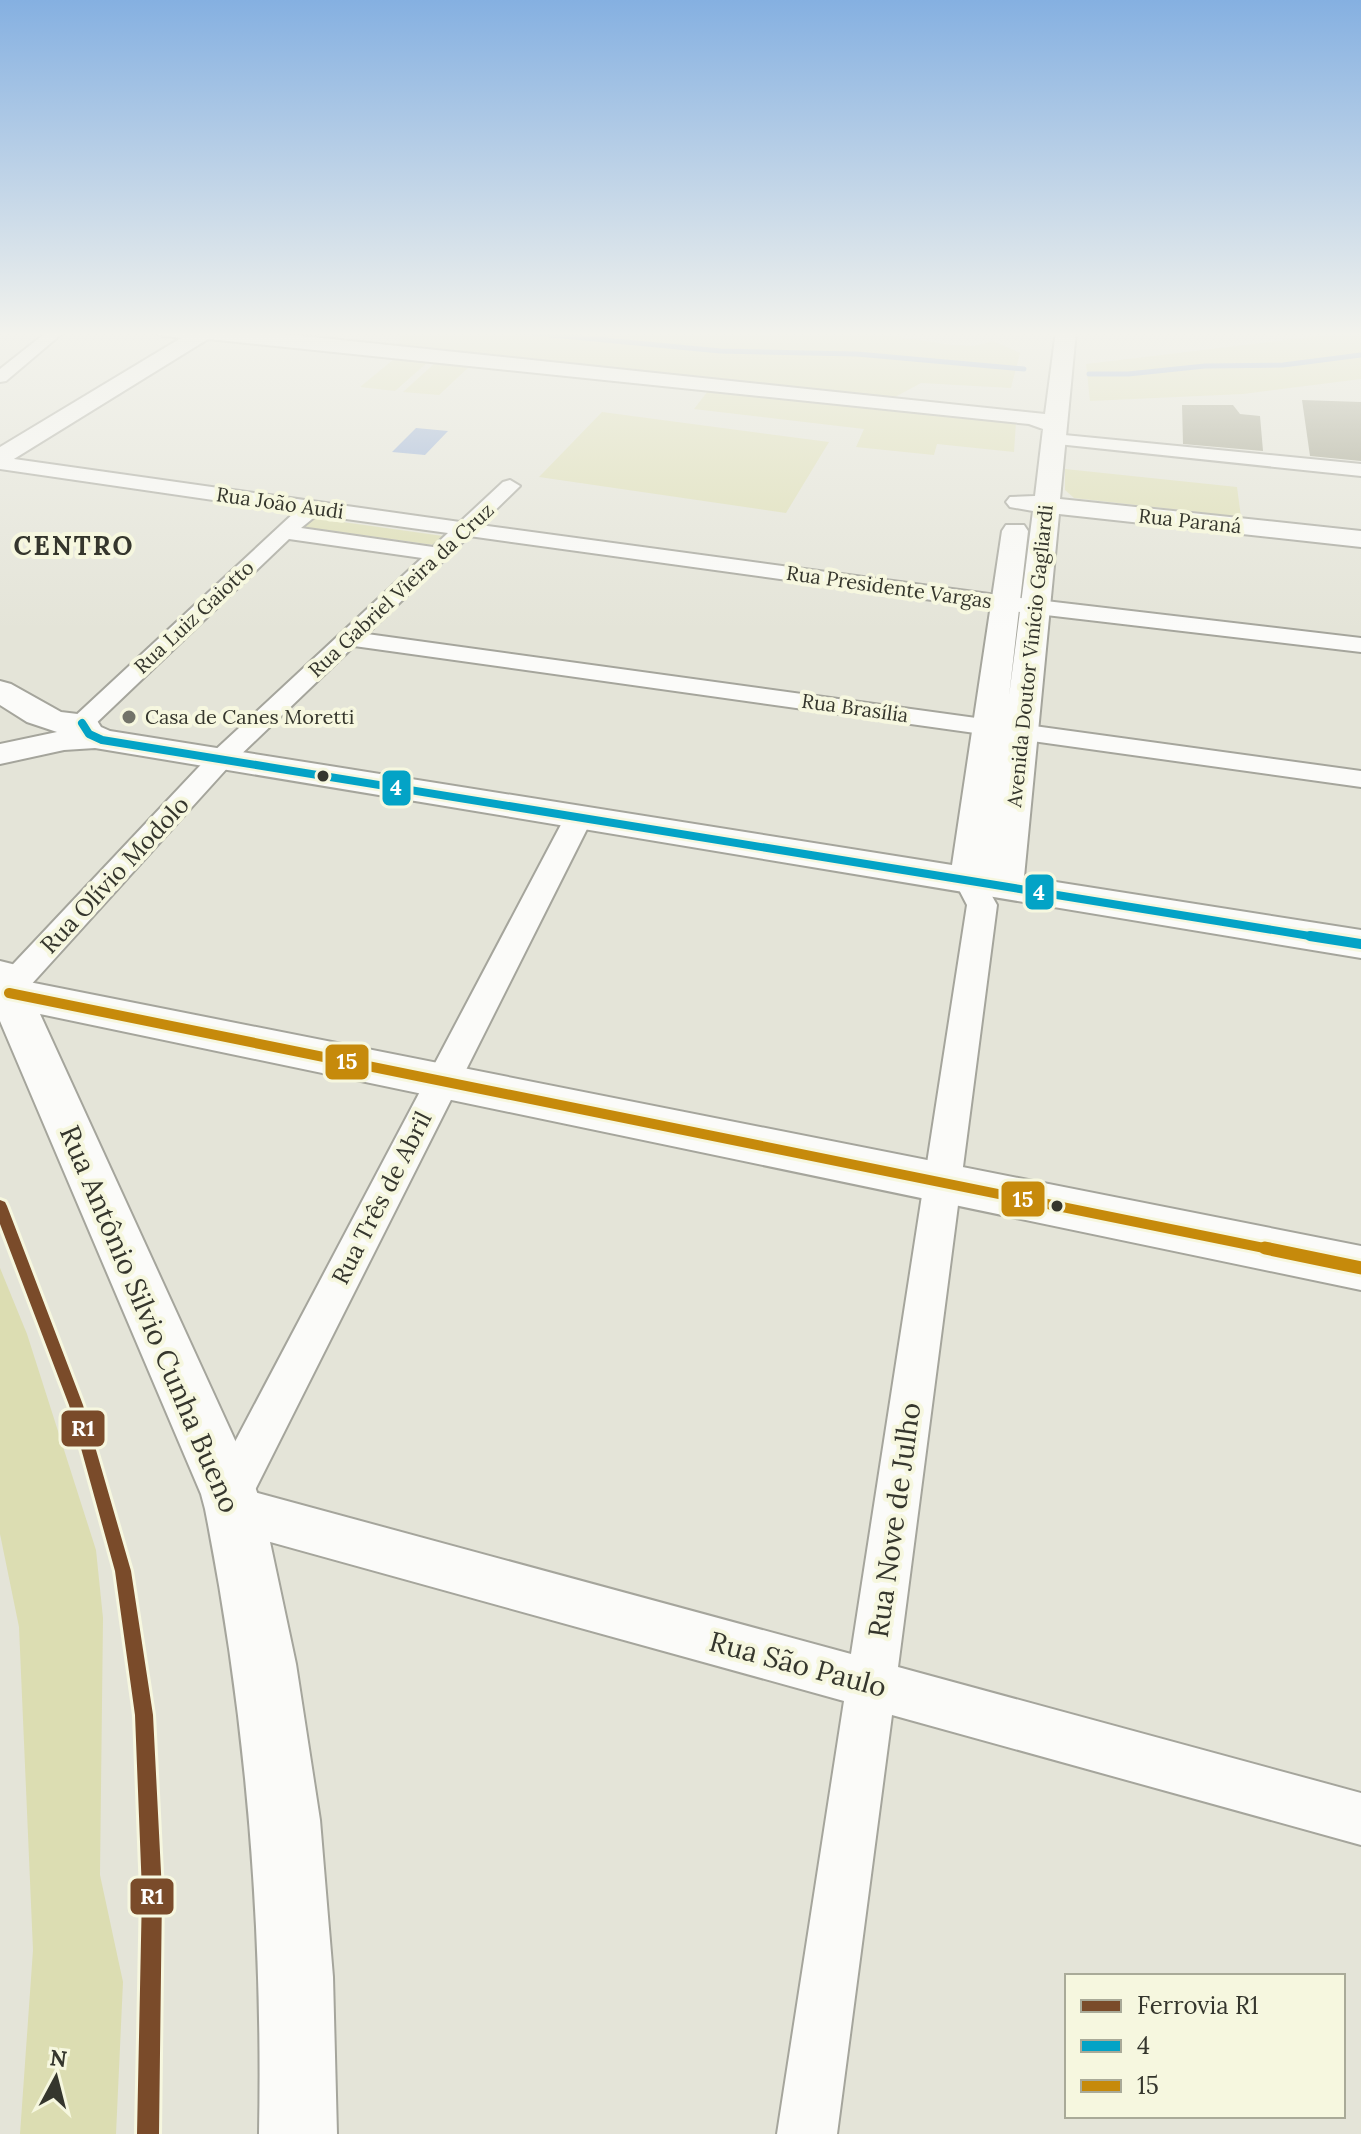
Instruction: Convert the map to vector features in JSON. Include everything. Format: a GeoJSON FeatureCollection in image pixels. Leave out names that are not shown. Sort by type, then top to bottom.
{"type":"FeatureCollection","features":[{"type":"Feature","properties":{"kind":"street"},"geometry":{"type":"LineString","coordinates":[[0,460],[47,431]]}},
{"type":"Feature","properties":{"kind":"street","name":"Avenida Doutor Vinício Gagliardi"},"geometry":{"type":"LineString","coordinates":[[985,891],[1005,729],[1035,607],[1033,504],[1043,431]]}},
{"type":"Feature","properties":{"kind":"street"},"geometry":{"type":"LineString","coordinates":[[1063,431],[1361,470]]}},
{"type":"Feature","properties":{"kind":"street","name":"Rua João Audi"},"geometry":{"type":"LineString","coordinates":[[0,460],[305,507],[307,511],[317,509],[465,529]]}},
{"type":"Feature","properties":{"kind":"street","name":"Rua Gabriel Vieira da Cruz"},"geometry":{"type":"LineString","coordinates":[[221,759],[510,486]]}},
{"type":"Feature","properties":{"kind":"street","name":"Avenida Doutor Vinício Gagliardi"},"geometry":{"type":"LineString","coordinates":[[1005,729],[1004,603],[1033,504]]}},
{"type":"Feature","properties":{"kind":"street","name":"Rua Paraná"},"geometry":{"type":"LineString","coordinates":[[1033,504],[1361,539]]}},
{"type":"Feature","properties":{"kind":"street","name":"Rua Luiz Gaiotto"},"geometry":{"type":"LineString","coordinates":[[92,731],[307,511]]}},
{"type":"Feature","properties":{"kind":"street","name":"Rua Presidente Vargas"},"geometry":{"type":"LineString","coordinates":[[465,529],[1004,603],[1361,645]]}},
{"type":"Feature","properties":{"kind":"street"},"geometry":{"type":"LineString","coordinates":[[285,532],[439,554]]}},
{"type":"Feature","properties":{"kind":"street","name":"Rua Brasília"},"geometry":{"type":"LineString","coordinates":[[349,638],[1361,779]]}},
{"type":"Feature","properties":{"kind":"street"},"geometry":{"type":"LineString","coordinates":[[0,691],[30,711],[54,722],[221,759],[579,817],[985,891],[1361,944]]}},
{"type":"Feature","properties":{"kind":"street"},"geometry":{"type":"LineString","coordinates":[[0,753],[27,733],[32,723],[30,711]]}},
{"type":"Feature","properties":{"kind":"street"},"geometry":{"type":"LineString","coordinates":[[0,753],[92,731]]}},
{"type":"Feature","properties":{"kind":"street","name":"Rua Olívio Modolo"},"geometry":{"type":"LineString","coordinates":[[6,985],[221,759]]}},
{"type":"Feature","properties":{"kind":"street","name":"Rua Três de Abril"},"geometry":{"type":"LineString","coordinates":[[232,1501],[442,1081],[579,817]]}},
{"type":"Feature","properties":{"kind":"street","name":"Rua Nove de Julho"},"geometry":{"type":"LineString","coordinates":[[807,2134],[985,891]]}},
{"type":"Feature","properties":{"kind":"street"},"geometry":{"type":"LineString","coordinates":[[6,985],[121,1015],[1361,1268]]}},
{"type":"Feature","properties":{"kind":"street","name":"Rua Antônio Silvio Cunha Bueno"},"geometry":{"type":"LineString","coordinates":[[6,985],[232,1501],[256,1602],[286,1813],[297,1947],[298,2134]]}},
{"type":"Feature","properties":{"kind":"street"},"geometry":{"type":"LineString","coordinates":[[35,1053],[77,1025],[121,1015]]}},
{"type":"Feature","properties":{"kind":"street","name":"Rua São Paulo"},"geometry":{"type":"LineString","coordinates":[[232,1501],[870,1684],[1361,1819]]}},
{"type":"Feature","properties":{"kind":"green space"},"geometry":{"type":"Polygon","coordinates":[[[584,431],[743,431],[829,442],[786,513],[539,477],[584,431]]]}},
{"type":"Feature","properties":{"kind":"green space"},"geometry":{"type":"Polygon","coordinates":[[[863,431],[1015,431],[1014,452],[937,444],[934,455],[856,447],[863,431]]]}},
{"type":"Feature","properties":{"kind":"green space"},"geometry":{"type":"Polygon","coordinates":[[[1065,469],[1237,487],[1241,517],[1074,498],[1065,490],[1065,469]]]}},
{"type":"Feature","properties":{"kind":"green space"},"geometry":{"type":"Polygon","coordinates":[[[314,518],[444,536],[434,545],[304,527],[314,518]]]}},
{"type":"Feature","properties":{"kind":"green space"},"geometry":{"type":"Polygon","coordinates":[[[0,1268],[27,1334],[96,1550],[103,1618],[100,1875],[123,1982],[116,2134],[20,2134],[33,1950],[19,1627],[0,1534],[0,1268]]]}},
{"type":"Feature","properties":{"kind":"water"},"geometry":{"type":"Polygon","coordinates":[[[413,431],[448,431],[425,455],[392,452],[413,431]]]}},
{"type":"Feature","properties":{"kind":"building"},"geometry":{"type":"Polygon","coordinates":[[[1183,431],[1261,431],[1263,451],[1183,444],[1183,431]]]}},
{"type":"Feature","properties":{"kind":"building"},"geometry":{"type":"Polygon","coordinates":[[[1306,431],[1361,431],[1361,461],[1310,456],[1306,431]]]}},
{"type":"Feature","properties":{"kind":"rail line","name":"R1"},"geometry":{"type":"LineString","coordinates":[[0,1206],[76,1405],[123,1571],[144,1715],[152,1892],[148,2134]]}},
{"type":"Feature","properties":{"kind":"transit line","name":"4"},"geometry":{"type":"LineString","coordinates":[[82,723],[89,734],[102,740],[1361,944]]}},
{"type":"Feature","properties":{"kind":"transit line","name":"15"},"geometry":{"type":"LineString","coordinates":[[9,993],[1361,1268]]}},
{"type":"Feature","properties":{"kind":"place","name":"Casa de Canes Moretti"},"geometry":{"type":"Point","coordinates":[129,717]}},
{"type":"Feature","properties":{"kind":"district","name":"CENTRO"},"geometry":{"type":"Point","coordinates":[74,546]}}]}
